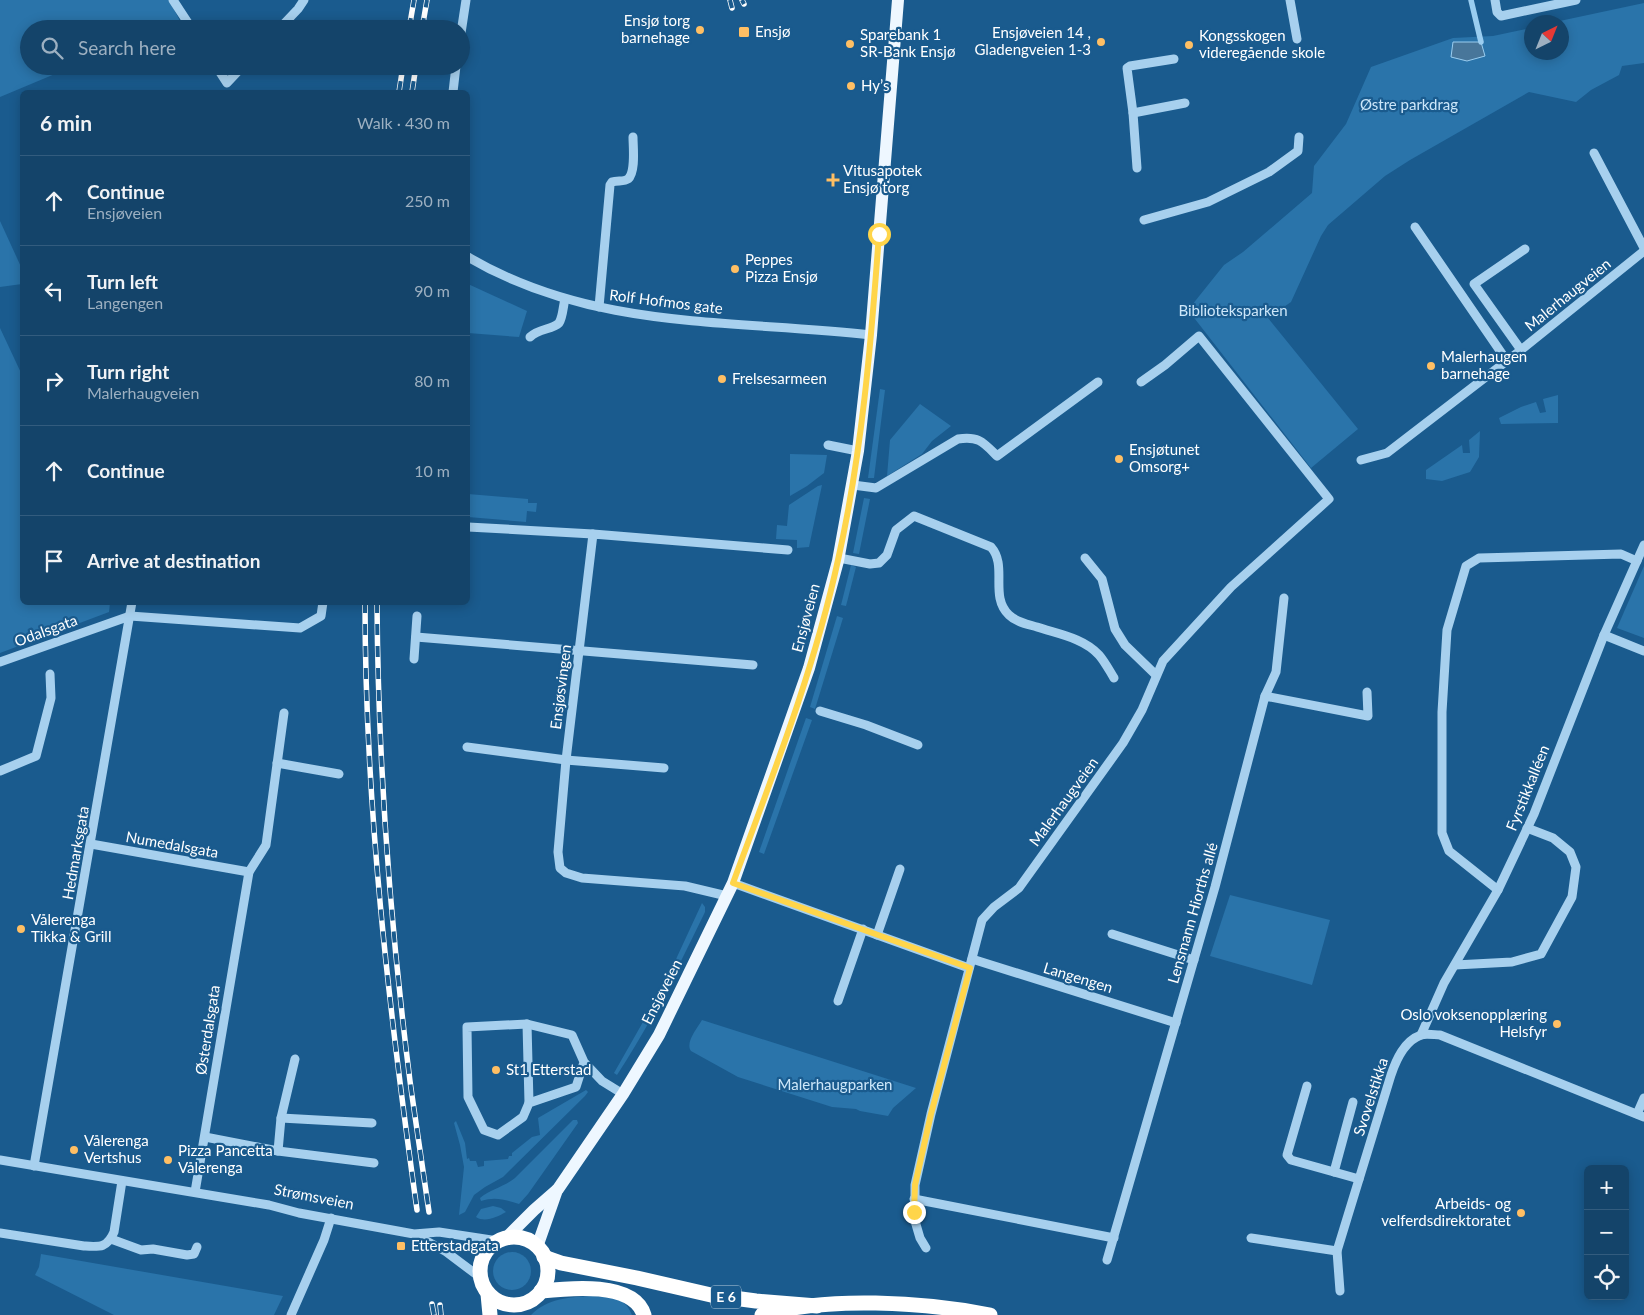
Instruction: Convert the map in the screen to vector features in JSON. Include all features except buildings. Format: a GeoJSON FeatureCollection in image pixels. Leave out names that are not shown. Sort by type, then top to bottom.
{"type":"FeatureCollection","features":[{"type":"Feature","properties":{"kind":"highway","name":"Strømsveien"},"geometry":{"type":"LineString","coordinates":[[502,1240],[522,1239],[541,1252]]}},
{"type":"Feature","properties":{"kind":"highway"},"geometry":{"type":"LineString","coordinates":[[481,1278],[482,1261],[491,1246],[502,1240]]}},
{"type":"Feature","properties":{"kind":"highway"},"geometry":{"type":"LineString","coordinates":[[488,1294],[502,1303],[518,1305],[522,1309],[541,1291],[547,1275],[541,1252]]}},
{"type":"Feature","properties":{"kind":"highway","name":"E 6"},"geometry":{"type":"LineString","coordinates":[[541,1252],[560,1263],[711,1295],[817,1306]]}},
{"type":"Feature","properties":{"kind":"highway","name":"Strømsveien"},"geometry":{"type":"LineString","coordinates":[[481,1278],[488,1294],[490,1315]]}},
{"type":"Feature","properties":{"kind":"highway"},"geometry":{"type":"LineString","coordinates":[[541,1291],[584,1289],[625,1294],[637,1302],[644,1315]]}},
{"type":"Feature","properties":{"kind":"highway","name":"E 6"},"geometry":{"type":"LineString","coordinates":[[762,1315],[817,1306],[858,1303],[910,1305],[990,1315]]}},
{"type":"Feature","properties":{"kind":"main road","name":"Ensjøveien"},"geometry":{"type":"LineString","coordinates":[[502,1240],[558,1189],[623,1094],[659,1035],[733,883],[809,668],[839,558],[858,451],[871,335],[898,0]]}},
{"type":"Feature","properties":{"kind":"main road","name":"Ensjøveien"},"geometry":{"type":"LineString","coordinates":[[541,1252],[558,1189]]}},
{"type":"Feature","properties":{"kind":"street"},"geometry":{"type":"LineString","coordinates":[[173,0],[186,20]]}},
{"type":"Feature","properties":{"kind":"street"},"geometry":{"type":"LineString","coordinates":[[288,20],[304,0]]}},
{"type":"Feature","properties":{"kind":"street"},"geometry":{"type":"LineString","coordinates":[[463,20],[466,0]]}},
{"type":"Feature","properties":{"kind":"street"},"geometry":{"type":"LineString","coordinates":[[1290,0],[1297,39]]}},
{"type":"Feature","properties":{"kind":"street"},"geometry":{"type":"LineString","coordinates":[[1495,0],[1497,12],[1501,16],[1576,0]]}},
{"type":"Feature","properties":{"kind":"street"},"geometry":{"type":"LineString","coordinates":[[1137,168],[1133,113],[1126,68],[1174,59]]}},
{"type":"Feature","properties":{"kind":"street"},"geometry":{"type":"LineString","coordinates":[[221,75],[226,83],[234,75]]}},
{"type":"Feature","properties":{"kind":"street"},"geometry":{"type":"LineString","coordinates":[[452,90],[455,75]]}},
{"type":"Feature","properties":{"kind":"street"},"geometry":{"type":"LineString","coordinates":[[1133,113],[1184,103]]}},
{"type":"Feature","properties":{"kind":"street"},"geometry":{"type":"LineString","coordinates":[[600,307],[610,185],[612,182],[627,180],[630,177],[633,162],[633,137]]}},
{"type":"Feature","properties":{"kind":"street"},"geometry":{"type":"LineString","coordinates":[[1144,220],[1208,202],[1269,172],[1298,151],[1299,137]]}},
{"type":"Feature","properties":{"kind":"street"},"geometry":{"type":"LineString","coordinates":[[1594,152],[1644,249]]}},
{"type":"Feature","properties":{"kind":"street"},"geometry":{"type":"LineString","coordinates":[[1415,227],[1507,361]]}},
{"type":"Feature","properties":{"kind":"street"},"geometry":{"type":"LineString","coordinates":[[1521,350],[1474,284],[1525,249]]}},
{"type":"Feature","properties":{"kind":"street","name":"Malerhaugveien"},"geometry":{"type":"LineString","coordinates":[[1361,460],[1387,453],[1521,350],[1644,249]]}},
{"type":"Feature","properties":{"kind":"street","name":"Rolf Hofmos gate"},"geometry":{"type":"LineString","coordinates":[[470,258],[509,279],[565,299],[649,317],[871,335]]}},
{"type":"Feature","properties":{"kind":"street"},"geometry":{"type":"LineString","coordinates":[[530,337],[536,332],[555,326],[558,323],[565,299]]}},
{"type":"Feature","properties":{"kind":"street","name":"Malerhaugveien"},"geometry":{"type":"LineString","coordinates":[[926,1248],[917,1231],[914,1212],[915,1185],[931,1114],[982,920],[994,907],[1019,888],[1123,743],[1142,710],[1163,661],[1231,587],[1329,499],[1199,336],[1141,382]]}},
{"type":"Feature","properties":{"kind":"street"},"geometry":{"type":"LineString","coordinates":[[853,485],[876,488],[958,439],[971,437],[984,443],[997,456],[1098,382]]}},
{"type":"Feature","properties":{"kind":"street"},"geometry":{"type":"LineString","coordinates":[[828,446],[858,451]]}},
{"type":"Feature","properties":{"kind":"street"},"geometry":{"type":"LineString","coordinates":[[839,558],[870,564],[879,563],[887,555],[896,530],[914,516],[991,547],[997,554],[999,563],[999,595],[1002,605],[1008,614],[1017,621],[1082,642],[1099,654],[1114,678]]}},
{"type":"Feature","properties":{"kind":"street"},"geometry":{"type":"LineString","coordinates":[[470,527],[593,534],[788,550]]}},
{"type":"Feature","properties":{"kind":"street","name":"Ensjøsvingen"},"geometry":{"type":"LineString","coordinates":[[593,534],[566,760],[558,852],[560,868],[566,873],[582,878],[684,886],[727,896]]}},
{"type":"Feature","properties":{"kind":"street","name":"Fyrstikkalléen"},"geometry":{"type":"LineString","coordinates":[[1421,1035],[1444,983],[1498,890],[1527,828],[1604,635],[1644,544]]}},
{"type":"Feature","properties":{"kind":"street"},"geometry":{"type":"LineString","coordinates":[[1498,890],[1449,851],[1442,832],[1442,712],[1447,630],[1466,566],[1479,558],[1621,554],[1637,561]]}},
{"type":"Feature","properties":{"kind":"street"},"geometry":{"type":"LineString","coordinates":[[1085,558],[1102,580],[1115,629],[1125,645],[1156,674]]}},
{"type":"Feature","properties":{"kind":"street","name":"Lensmann Hiorths allé"},"geometry":{"type":"LineString","coordinates":[[1107,1260],[1194,960],[1265,696],[1276,672],[1284,598]]}},
{"type":"Feature","properties":{"kind":"street","name":"Hedmarksgata"},"geometry":{"type":"LineString","coordinates":[[34,1166],[132,605]]}},
{"type":"Feature","properties":{"kind":"street"},"geometry":{"type":"LineString","coordinates":[[130,616],[300,628],[321,616],[323,605]]}},
{"type":"Feature","properties":{"kind":"street","name":"Odalsgata"},"geometry":{"type":"LineString","coordinates":[[0,662],[130,616]]}},
{"type":"Feature","properties":{"kind":"street"},"geometry":{"type":"LineString","coordinates":[[414,659],[417,616]]}},
{"type":"Feature","properties":{"kind":"street"},"geometry":{"type":"LineString","coordinates":[[1604,635],[1644,651]]}},
{"type":"Feature","properties":{"kind":"street"},"geometry":{"type":"LineString","coordinates":[[416,637],[753,665]]}},
{"type":"Feature","properties":{"kind":"street"},"geometry":{"type":"LineString","coordinates":[[0,771],[36,756],[51,698],[50,674]]}},
{"type":"Feature","properties":{"kind":"street"},"geometry":{"type":"LineString","coordinates":[[1265,696],[1368,716],[1367,692]]}},
{"type":"Feature","properties":{"kind":"street"},"geometry":{"type":"LineString","coordinates":[[820,711],[866,725],[918,745]]}},
{"type":"Feature","properties":{"kind":"street"},"geometry":{"type":"LineString","coordinates":[[249,872],[266,845],[284,714]]}},
{"type":"Feature","properties":{"kind":"street"},"geometry":{"type":"LineString","coordinates":[[467,747],[566,760],[664,768]]}},
{"type":"Feature","properties":{"kind":"street"},"geometry":{"type":"LineString","coordinates":[[277,763],[340,774]]}},
{"type":"Feature","properties":{"kind":"street"},"geometry":{"type":"LineString","coordinates":[[1455,965],[1512,962],[1541,954],[1572,897],[1576,867],[1570,852],[1554,838],[1527,828]]}},
{"type":"Feature","properties":{"kind":"street","name":"Numedalsgata"},"geometry":{"type":"LineString","coordinates":[[91,844],[249,872]]}},
{"type":"Feature","properties":{"kind":"street"},"geometry":{"type":"LineString","coordinates":[[878,934],[900,869]]}},
{"type":"Feature","properties":{"kind":"street","name":"Østerdalsgata"},"geometry":{"type":"LineString","coordinates":[[195,1192],[249,872]]}},
{"type":"Feature","properties":{"kind":"street","name":"Langengen"},"geometry":{"type":"LineString","coordinates":[[733,883],[863,929],[971,964],[1176,1023]]}},
{"type":"Feature","properties":{"kind":"street"},"geometry":{"type":"LineString","coordinates":[[838,1001],[863,929]]}},
{"type":"Feature","properties":{"kind":"street"},"geometry":{"type":"LineString","coordinates":[[1112,934],[1194,960]]}},
{"type":"Feature","properties":{"kind":"street"},"geometry":{"type":"LineString","coordinates":[[527,1024],[529,1103],[523,1117],[498,1134],[484,1130],[468,1097],[467,1027],[527,1024],[572,1035],[584,1062],[602,1080],[623,1094]]}},
{"type":"Feature","properties":{"kind":"street"},"geometry":{"type":"LineString","coordinates":[[1421,1035],[1440,1035],[1640,1115],[1644,1098]]}},
{"type":"Feature","properties":{"kind":"street","name":"Svovelstikka"},"geometry":{"type":"LineString","coordinates":[[1340,1291],[1337,1251],[1396,1058],[1407,1044],[1421,1035]]}},
{"type":"Feature","properties":{"kind":"street"},"geometry":{"type":"LineString","coordinates":[[278,1151],[281,1118],[295,1059]]}},
{"type":"Feature","properties":{"kind":"street"},"geometry":{"type":"LineString","coordinates":[[529,1103],[576,1087],[584,1062]]}},
{"type":"Feature","properties":{"kind":"street"},"geometry":{"type":"LineString","coordinates":[[1307,1086],[1287,1155],[1290,1160],[1359,1179]]}},
{"type":"Feature","properties":{"kind":"street"},"geometry":{"type":"LineString","coordinates":[[1334,1172],[1353,1102]]}},
{"type":"Feature","properties":{"kind":"street"},"geometry":{"type":"LineString","coordinates":[[281,1118],[372,1124]]}},
{"type":"Feature","properties":{"kind":"street"},"geometry":{"type":"LineString","coordinates":[[205,1137],[278,1151],[374,1163]]}},
{"type":"Feature","properties":{"kind":"street","name":"Strømsveien"},"geometry":{"type":"LineString","coordinates":[[0,1160],[195,1192],[414,1234],[439,1232],[502,1240]]}},
{"type":"Feature","properties":{"kind":"street"},"geometry":{"type":"LineString","coordinates":[[0,1233],[84,1246],[102,1246],[107,1244],[111,1239],[115,1224],[122,1181]]}},
{"type":"Feature","properties":{"kind":"street"},"geometry":{"type":"LineString","coordinates":[[914,1199],[1114,1238]]}},
{"type":"Feature","properties":{"kind":"street"},"geometry":{"type":"LineString","coordinates":[[291,1315],[324,1240],[331,1218]]}},
{"type":"Feature","properties":{"kind":"street","name":"Strømsveien"},"geometry":{"type":"LineString","coordinates":[[414,1234],[445,1251],[481,1278]]}},
{"type":"Feature","properties":{"kind":"street"},"geometry":{"type":"LineString","coordinates":[[1251,1238],[1337,1251]]}},
{"type":"Feature","properties":{"kind":"street"},"geometry":{"type":"LineString","coordinates":[[111,1239],[141,1250],[152,1249],[187,1255],[194,1254],[197,1247]]}},
{"type":"Feature","properties":{"kind":"green space"},"geometry":{"type":"Polygon","coordinates":[[[0,0],[169,0],[179,20],[20,20],[20,75],[53,75],[0,97],[0,0]]]}},
{"type":"Feature","properties":{"kind":"green space","name":"Østre parkdrag"},"geometry":{"type":"Polygon","coordinates":[[[1644,3],[1644,63],[1622,66],[1619,75],[1591,90],[1576,102],[1529,92],[1385,176],[1328,225],[1321,236],[1291,302],[1268,318],[1358,429],[1311,468],[1188,310],[1224,265],[1243,252],[1312,193],[1314,166],[1346,124],[1371,67],[1453,38],[1493,36],[1524,29],[1524,60],[1569,60],[1569,19],[1644,3]]]}},
{"type":"Feature","properties":{"kind":"green space"},"geometry":{"type":"Polygon","coordinates":[[[0,221],[20,265],[20,284],[0,287],[0,221]]]}},
{"type":"Feature","properties":{"kind":"green space"},"geometry":{"type":"Polygon","coordinates":[[[470,285],[527,311],[519,337],[470,333],[470,285]]]}},
{"type":"Feature","properties":{"kind":"green space"},"geometry":{"type":"Polygon","coordinates":[[[0,328],[20,371],[20,605],[110,605],[109,612],[0,653],[0,328]]]}},
{"type":"Feature","properties":{"kind":"green space"},"geometry":{"type":"Polygon","coordinates":[[[880,389],[885,390],[874,478],[868,478],[880,389]]]}},
{"type":"Feature","properties":{"kind":"green space"},"geometry":{"type":"Polygon","coordinates":[[[1558,395],[1558,423],[1501,424],[1499,418],[1536,402],[1540,413],[1546,412],[1543,399],[1558,395]]]}},
{"type":"Feature","properties":{"kind":"green space"},"geometry":{"type":"Polygon","coordinates":[[[920,404],[951,426],[932,441],[922,454],[887,476],[890,440],[920,404]]]}},
{"type":"Feature","properties":{"kind":"green space"},"geometry":{"type":"Polygon","coordinates":[[[1480,431],[1479,457],[1470,472],[1442,481],[1426,479],[1426,470],[1462,445],[1463,453],[1470,453],[1469,440],[1480,431]]]}},
{"type":"Feature","properties":{"kind":"green space"},"geometry":{"type":"Polygon","coordinates":[[[790,454],[827,455],[824,473],[790,496],[790,454]]]}},
{"type":"Feature","properties":{"kind":"green space"},"geometry":{"type":"Polygon","coordinates":[[[822,485],[809,547],[797,548],[797,540],[776,539],[777,525],[787,526],[789,505],[822,485]]]}},
{"type":"Feature","properties":{"kind":"green space"},"geometry":{"type":"Polygon","coordinates":[[[470,494],[528,499],[528,503],[537,503],[536,512],[527,511],[526,522],[470,517],[470,494]]]}},
{"type":"Feature","properties":{"kind":"green space"},"geometry":{"type":"Polygon","coordinates":[[[864,498],[870,499],[859,554],[853,553],[864,498]]]}},
{"type":"Feature","properties":{"kind":"green space"},"geometry":{"type":"Polygon","coordinates":[[[851,565],[856,567],[846,606],[841,605],[851,565]]]}},
{"type":"Feature","properties":{"kind":"green space"},"geometry":{"type":"Polygon","coordinates":[[[1644,566],[1644,638],[1617,628],[1644,566]]]}},
{"type":"Feature","properties":{"kind":"green space"},"geometry":{"type":"Polygon","coordinates":[[[837,616],[843,618],[815,709],[810,707],[837,616]]]}},
{"type":"Feature","properties":{"kind":"green space"},"geometry":{"type":"Polygon","coordinates":[[[806,718],[812,720],[764,854],[759,852],[806,718]]]}},
{"type":"Feature","properties":{"kind":"green space"},"geometry":{"type":"Polygon","coordinates":[[[1230,895],[1330,920],[1312,985],[1210,956],[1230,895]]]}},
{"type":"Feature","properties":{"kind":"green space"},"geometry":{"type":"Polygon","coordinates":[[[702,903],[705,907],[705,912],[685,954],[653,1015],[617,1075],[614,1073],[664,985],[702,903]]]}},
{"type":"Feature","properties":{"kind":"green space","name":"Malerhaugparken"},"geometry":{"type":"Polygon","coordinates":[[[702,1020],[916,1088],[893,1108],[888,1116],[856,1109],[832,1107],[738,1077],[691,1051],[689,1044],[702,1020]]]}},
{"type":"Feature","properties":{"kind":"green space"},"geometry":{"type":"Polygon","coordinates":[[[586,1090],[588,1092],[585,1096],[503,1177],[474,1195],[465,1212],[459,1215],[464,1167],[454,1123],[456,1121],[465,1143],[467,1159],[476,1161],[478,1167],[484,1166],[484,1161],[508,1159],[509,1156],[512,1156],[512,1153],[532,1137],[540,1135],[538,1118],[586,1090]]]}},
{"type":"Feature","properties":{"kind":"green space"},"geometry":{"type":"Polygon","coordinates":[[[573,1120],[577,1120],[578,1123],[519,1204],[496,1199],[481,1201],[480,1198],[484,1195],[515,1178],[573,1120]]]}},
{"type":"Feature","properties":{"kind":"green space"},"geometry":{"type":"Polygon","coordinates":[[[493,1206],[501,1208],[506,1212],[487,1219],[476,1217],[481,1209],[493,1206]]]}},
{"type":"Feature","properties":{"kind":"green space"},"geometry":{"type":"Polygon","coordinates":[[[512,1252],[525,1258],[531,1271],[525,1284],[512,1290],[499,1284],[493,1271],[499,1258],[512,1252]]]}},
{"type":"Feature","properties":{"kind":"green space"},"geometry":{"type":"Polygon","coordinates":[[[41,1254],[283,1296],[274,1315],[114,1315],[35,1275],[39,1267],[41,1254]]]}},
{"type":"Feature","properties":{"kind":"green space"},"geometry":{"type":"Polygon","coordinates":[[[593,1296],[617,1299],[625,1304],[632,1315],[531,1315],[552,1302],[568,1298],[593,1296]]]}},
{"type":"Feature","properties":{"kind":"shaded area"},"geometry":{"type":"Polygon","coordinates":[[[1453,42],[1481,42],[1485,56],[1467,61],[1451,57],[1453,42]]]}},
{"type":"Feature","properties":{"kind":"waterway"},"geometry":{"type":"LineString","coordinates":[[1471,0],[1481,42]]}},
{"type":"Feature","properties":{"kind":"railway"},"geometry":{"type":"LineString","coordinates":[[411,20],[414,0]]}},
{"type":"Feature","properties":{"kind":"railway"},"geometry":{"type":"LineString","coordinates":[[424,20],[427,0]]}},
{"type":"Feature","properties":{"kind":"railway"},"geometry":{"type":"LineString","coordinates":[[730,0],[732,8]]}},
{"type":"Feature","properties":{"kind":"railway"},"geometry":{"type":"LineString","coordinates":[[742,0],[744,4]]}},
{"type":"Feature","properties":{"kind":"railway"},"geometry":{"type":"LineString","coordinates":[[399,90],[402,75]]}},
{"type":"Feature","properties":{"kind":"railway"},"geometry":{"type":"LineString","coordinates":[[412,90],[415,75]]}},
{"type":"Feature","properties":{"kind":"railway"},"geometry":{"type":"LineString","coordinates":[[365,605],[369,755],[380,907],[397,1059],[417,1210]]}},
{"type":"Feature","properties":{"kind":"railway"},"geometry":{"type":"LineString","coordinates":[[377,605],[380,722],[391,902],[410,1081],[429,1212]]}},
{"type":"Feature","properties":{"kind":"railway"},"geometry":{"type":"LineString","coordinates":[[432,1304],[434,1315]]}},
{"type":"Feature","properties":{"kind":"railway"},"geometry":{"type":"LineString","coordinates":[[440,1305],[441,1315]]}},
{"type":"Feature","properties":{"kind":"place","name":"Ensjø torg barnehage"},"geometry":{"type":"Point","coordinates":[700,30]}},
{"type":"Feature","properties":{"kind":"place","name":"Ensjø"},"geometry":{"type":"Point","coordinates":[744,32]}},
{"type":"Feature","properties":{"kind":"place","name":"Ensjøveien 14 , Gladengveien 1-3"},"geometry":{"type":"Point","coordinates":[1101,42]}},
{"type":"Feature","properties":{"kind":"place","name":"Sparebank 1 SR-Bank Ensjø"},"geometry":{"type":"Point","coordinates":[850,44]}},
{"type":"Feature","properties":{"kind":"place","name":"Kongsskogen videregående skole"},"geometry":{"type":"Point","coordinates":[1189,45]}},
{"type":"Feature","properties":{"kind":"place","name":"Hy’s"},"geometry":{"type":"Point","coordinates":[851,86]}},
{"type":"Feature","properties":{"kind":"place","name":"Vitusapotek Ensjø torg"},"geometry":{"type":"Point","coordinates":[833,180]}},
{"type":"Feature","properties":{"kind":"place","name":"Peppes Pizza Ensjø"},"geometry":{"type":"Point","coordinates":[735,269]}},
{"type":"Feature","properties":{"kind":"place","name":"Malerhaugen barnehage"},"geometry":{"type":"Point","coordinates":[1431,366]}},
{"type":"Feature","properties":{"kind":"place","name":"Frelsesarmeen"},"geometry":{"type":"Point","coordinates":[722,379]}},
{"type":"Feature","properties":{"kind":"place","name":"Ensjøtunet Omsorg+"},"geometry":{"type":"Point","coordinates":[1119,459]}},
{"type":"Feature","properties":{"kind":"place","name":"Vålerenga Tikka & Grill"},"geometry":{"type":"Point","coordinates":[21,929]}},
{"type":"Feature","properties":{"kind":"place","name":"Oslo voksenopplæring Helsfyr"},"geometry":{"type":"Point","coordinates":[1557,1024]}},
{"type":"Feature","properties":{"kind":"place","name":"St1 Etterstad"},"geometry":{"type":"Point","coordinates":[496,1070]}},
{"type":"Feature","properties":{"kind":"place","name":"Vålerenga Vertshus"},"geometry":{"type":"Point","coordinates":[74,1150]}},
{"type":"Feature","properties":{"kind":"place","name":"Pizza Pancetta Vålerenga"},"geometry":{"type":"Point","coordinates":[168,1160]}},
{"type":"Feature","properties":{"kind":"place","name":"Arbeids- og velferdsdirektoratet"},"geometry":{"type":"Point","coordinates":[1521,1213]}},
{"type":"Feature","properties":{"kind":"place","name":"Etterstadgata"},"geometry":{"type":"Point","coordinates":[401,1246]}},
{"type":"Feature","properties":{"kind":"route"},"geometry":{"type":"LineString","coordinates":[[879,234],[868,373],[853,485],[838,561],[809,668],[733,883],[970,968],[931,1114],[915,1185],[914,1212]]}},
{"type":"Feature","properties":{"kind":"park label","name":"Biblioteksparken"},"geometry":{"type":"Point","coordinates":[1233,311]}}]}
